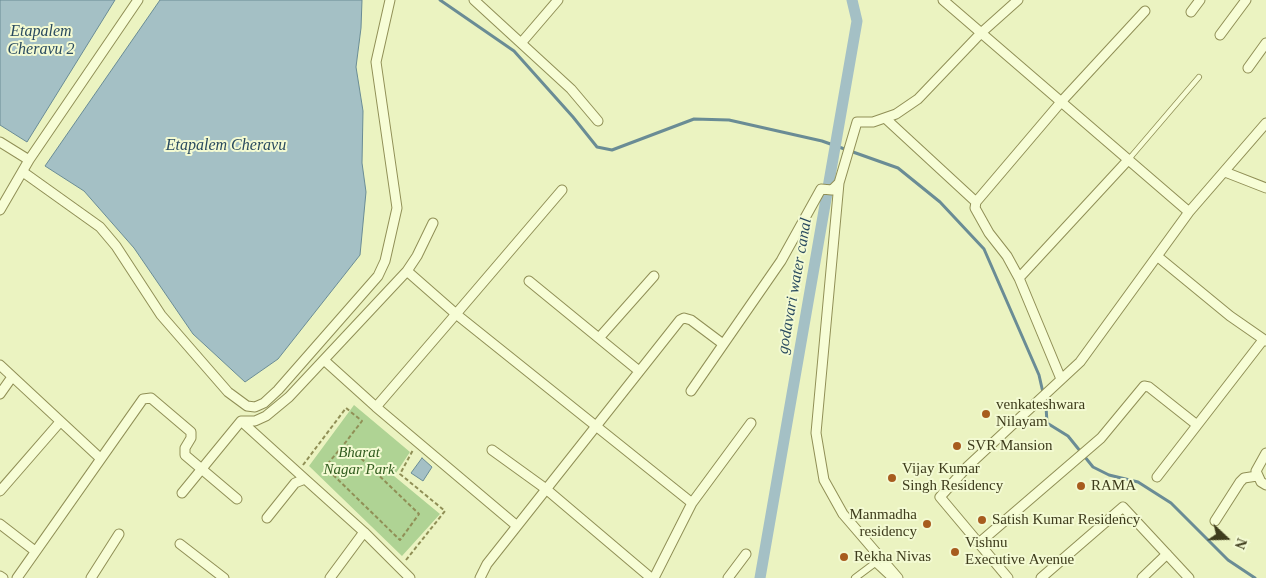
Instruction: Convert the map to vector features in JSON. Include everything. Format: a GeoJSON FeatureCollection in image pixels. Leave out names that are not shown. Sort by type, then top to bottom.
{"type":"FeatureCollection","features":[{"type":"Feature","properties":{"kind":"street"},"geometry":{"type":"LineString","coordinates":[[0,210],[22,172],[138,0]]}},
{"type":"Feature","properties":{"kind":"street"},"geometry":{"type":"LineString","coordinates":[[22,172],[100,227],[116,246],[161,316],[228,392],[247,406],[255,407],[264,403],[278,390],[378,276],[385,261],[397,208],[376,62],[390,0]]}},
{"type":"Feature","properties":{"kind":"street"},"geometry":{"type":"LineString","coordinates":[[474,0],[522,42],[571,89],[598,121]]}},
{"type":"Feature","properties":{"kind":"street"},"geometry":{"type":"LineString","coordinates":[[522,42],[558,0]]}},
{"type":"Feature","properties":{"kind":"street"},"geometry":{"type":"LineString","coordinates":[[943,0],[1189,212]]}},
{"type":"Feature","properties":{"kind":"street"},"geometry":{"type":"LineString","coordinates":[[898,578],[844,514],[824,480],[816,433],[839,183],[857,122],[873,122],[896,114],[918,99],[981,33],[1018,0]]}},
{"type":"Feature","properties":{"kind":"street"},"geometry":{"type":"LineString","coordinates":[[1191,12],[1200,0]]}},
{"type":"Feature","properties":{"kind":"street"},"geometry":{"type":"LineString","coordinates":[[1220,35],[1246,0]]}},
{"type":"Feature","properties":{"kind":"street"},"geometry":{"type":"LineString","coordinates":[[1061,379],[1019,278],[1007,256],[989,233],[975,208],[976,202],[1061,102],[1145,11]]}},
{"type":"Feature","properties":{"kind":"street"},"geometry":{"type":"LineString","coordinates":[[1248,68],[1266,43]]}},
{"type":"Feature","properties":{"kind":"street"},"geometry":{"type":"LineString","coordinates":[[884,118],[976,202]]}},
{"type":"Feature","properties":{"kind":"street"},"geometry":{"type":"LineString","coordinates":[[1008,578],[940,497],[968,466],[1080,362],[1189,212],[1266,123]]}},
{"type":"Feature","properties":{"kind":"street"},"geometry":{"type":"LineString","coordinates":[[0,142],[30,160]]}},
{"type":"Feature","properties":{"kind":"street"},"geometry":{"type":"LineString","coordinates":[[1019,278],[1129,159]]}},
{"type":"Feature","properties":{"kind":"street"},"geometry":{"type":"LineString","coordinates":[[1225,172],[1266,188]]}},
{"type":"Feature","properties":{"kind":"street"},"geometry":{"type":"LineString","coordinates":[[691,391],[781,261],[821,189],[832,190],[839,183]]}},
{"type":"Feature","properties":{"kind":"street"},"geometry":{"type":"LineString","coordinates":[[376,407],[562,190]]}},
{"type":"Feature","properties":{"kind":"street"},"geometry":{"type":"LineString","coordinates":[[182,493],[242,422],[255,421],[266,416],[289,397],[325,361],[407,271],[417,256],[433,223]]}},
{"type":"Feature","properties":{"kind":"street"},"geometry":{"type":"LineString","coordinates":[[1157,256],[1230,316],[1265,340],[1157,477]]}},
{"type":"Feature","properties":{"kind":"street"},"geometry":{"type":"LineString","coordinates":[[407,271],[456,314],[692,503]]}},
{"type":"Feature","properties":{"kind":"street"},"geometry":{"type":"LineString","coordinates":[[599,338],[654,276]]}},
{"type":"Feature","properties":{"kind":"street"},"geometry":{"type":"LineString","coordinates":[[529,281],[639,371]]}},
{"type":"Feature","properties":{"kind":"street"},"geometry":{"type":"LineString","coordinates":[[480,578],[487,564],[594,426],[684,318],[691,320],[723,344]]}},
{"type":"Feature","properties":{"kind":"street"},"geometry":{"type":"LineString","coordinates":[[325,361],[516,526]]}},
{"type":"Feature","properties":{"kind":"street"},"geometry":{"type":"LineString","coordinates":[[0,365],[100,458]]}},
{"type":"Feature","properties":{"kind":"street"},"geometry":{"type":"LineString","coordinates":[[0,394],[12,377]]}},
{"type":"Feature","properties":{"kind":"street"},"geometry":{"type":"LineString","coordinates":[[978,543],[1108,431],[1144,386],[1154,390],[1197,425]]}},
{"type":"Feature","properties":{"kind":"street"},"geometry":{"type":"LineString","coordinates":[[17,578],[139,401],[147,397],[190,432],[191,438],[185,448],[185,455],[237,500]]}},
{"type":"Feature","properties":{"kind":"street"},"geometry":{"type":"LineString","coordinates":[[0,491],[60,422]]}},
{"type":"Feature","properties":{"kind":"street"},"geometry":{"type":"LineString","coordinates":[[242,422],[307,475],[410,578]]}},
{"type":"Feature","properties":{"kind":"street"},"geometry":{"type":"LineString","coordinates":[[492,450],[546,489],[653,578],[692,503],[750,424]]}},
{"type":"Feature","properties":{"kind":"street"},"geometry":{"type":"LineString","coordinates":[[1266,453],[1256,471],[1257,476],[1266,485]]}},
{"type":"Feature","properties":{"kind":"street"},"geometry":{"type":"LineString","coordinates":[[267,518],[295,483],[307,475]]}},
{"type":"Feature","properties":{"kind":"street"},"geometry":{"type":"LineString","coordinates":[[1215,521],[1240,482],[1244,478],[1257,476]]}},
{"type":"Feature","properties":{"kind":"street"},"geometry":{"type":"LineString","coordinates":[[1041,578],[1124,507],[1189,578]]}},
{"type":"Feature","properties":{"kind":"street"},"geometry":{"type":"LineString","coordinates":[[0,524],[35,552]]}},
{"type":"Feature","properties":{"kind":"street"},"geometry":{"type":"LineString","coordinates":[[330,578],[364,532]]}},
{"type":"Feature","properties":{"kind":"street"},"geometry":{"type":"LineString","coordinates":[[91,578],[119,534]]}},
{"type":"Feature","properties":{"kind":"street"},"geometry":{"type":"LineString","coordinates":[[180,544],[224,578]]}},
{"type":"Feature","properties":{"kind":"street"},"geometry":{"type":"LineString","coordinates":[[728,578],[746,554]]}},
{"type":"Feature","properties":{"kind":"street"},"geometry":{"type":"LineString","coordinates":[[1142,578],[1167,554]]}},
{"type":"Feature","properties":{"kind":"street"},"geometry":{"type":"LineString","coordinates":[[855,578],[875,563],[891,578]]}},
{"type":"Feature","properties":{"kind":"lane"},"geometry":{"type":"LineString","coordinates":[[1129,159],[1199,77]]}},
{"type":"Feature","properties":{"kind":"path"},"geometry":{"type":"LineString","coordinates":[[307,475],[303,465],[346,408],[362,421],[344,443],[325,467],[400,540],[419,514],[344,443]]}},
{"type":"Feature","properties":{"kind":"path"},"geometry":{"type":"LineString","coordinates":[[400,568],[444,511],[400,474],[414,450],[407,444]]}},
{"type":"Feature","properties":{"kind":"green space","name":"Bharat Nagar Park"},"geometry":{"type":"Polygon","coordinates":[[[354,405],[410,452],[394,476],[440,514],[402,556],[309,466],[354,405]]]}},
{"type":"Feature","properties":{"kind":"water","name":"Etapalem Cheravu 2"},"geometry":{"type":"Polygon","coordinates":[[[0,0],[115,0],[27,142],[0,125],[0,0]]]}},
{"type":"Feature","properties":{"kind":"water","name":"Etapalem Cheravu"},"geometry":{"type":"Polygon","coordinates":[[[160,0],[362,0],[361,28],[356,67],[363,111],[362,163],[366,192],[360,255],[278,359],[245,382],[193,334],[134,248],[84,191],[45,166],[160,0]]]}},
{"type":"Feature","properties":{"kind":"water"},"geometry":{"type":"Polygon","coordinates":[[[422,458],[432,467],[423,481],[411,473],[422,458]]]}},
{"type":"Feature","properties":{"kind":"waterway"},"geometry":{"type":"LineString","coordinates":[[440,0],[514,51],[597,147],[612,150],[694,119],[729,120],[822,141],[898,168],[940,202],[984,249],[1039,375],[1046,406],[1047,423],[1068,436],[1093,467],[1109,475],[1138,482],[1171,503],[1228,560],[1255,578]]}},
{"type":"Feature","properties":{"kind":"waterway","name":"godavari water canal"},"geometry":{"type":"LineString","coordinates":[[760,578],[857,21],[852,0]]}},
{"type":"Feature","properties":{"kind":"place","name":"venkateshwara Nilayam"},"geometry":{"type":"Point","coordinates":[986,414]}},
{"type":"Feature","properties":{"kind":"place","name":"SVR Mansion"},"geometry":{"type":"Point","coordinates":[957,446]}},
{"type":"Feature","properties":{"kind":"place","name":"Vijay Kumar Singh Residency"},"geometry":{"type":"Point","coordinates":[892,478]}},
{"type":"Feature","properties":{"kind":"place","name":"RAMA"},"geometry":{"type":"Point","coordinates":[1081,486]}},
{"type":"Feature","properties":{"kind":"place","name":"Satish Kumar Residency"},"geometry":{"type":"Point","coordinates":[982,520]}},
{"type":"Feature","properties":{"kind":"place","name":"Manmadha residency"},"geometry":{"type":"Point","coordinates":[927,524]}},
{"type":"Feature","properties":{"kind":"place","name":"Vishnu Executive Avenue"},"geometry":{"type":"Point","coordinates":[955,552]}},
{"type":"Feature","properties":{"kind":"place","name":"Rekha Nivas"},"geometry":{"type":"Point","coordinates":[844,557]}}]}
